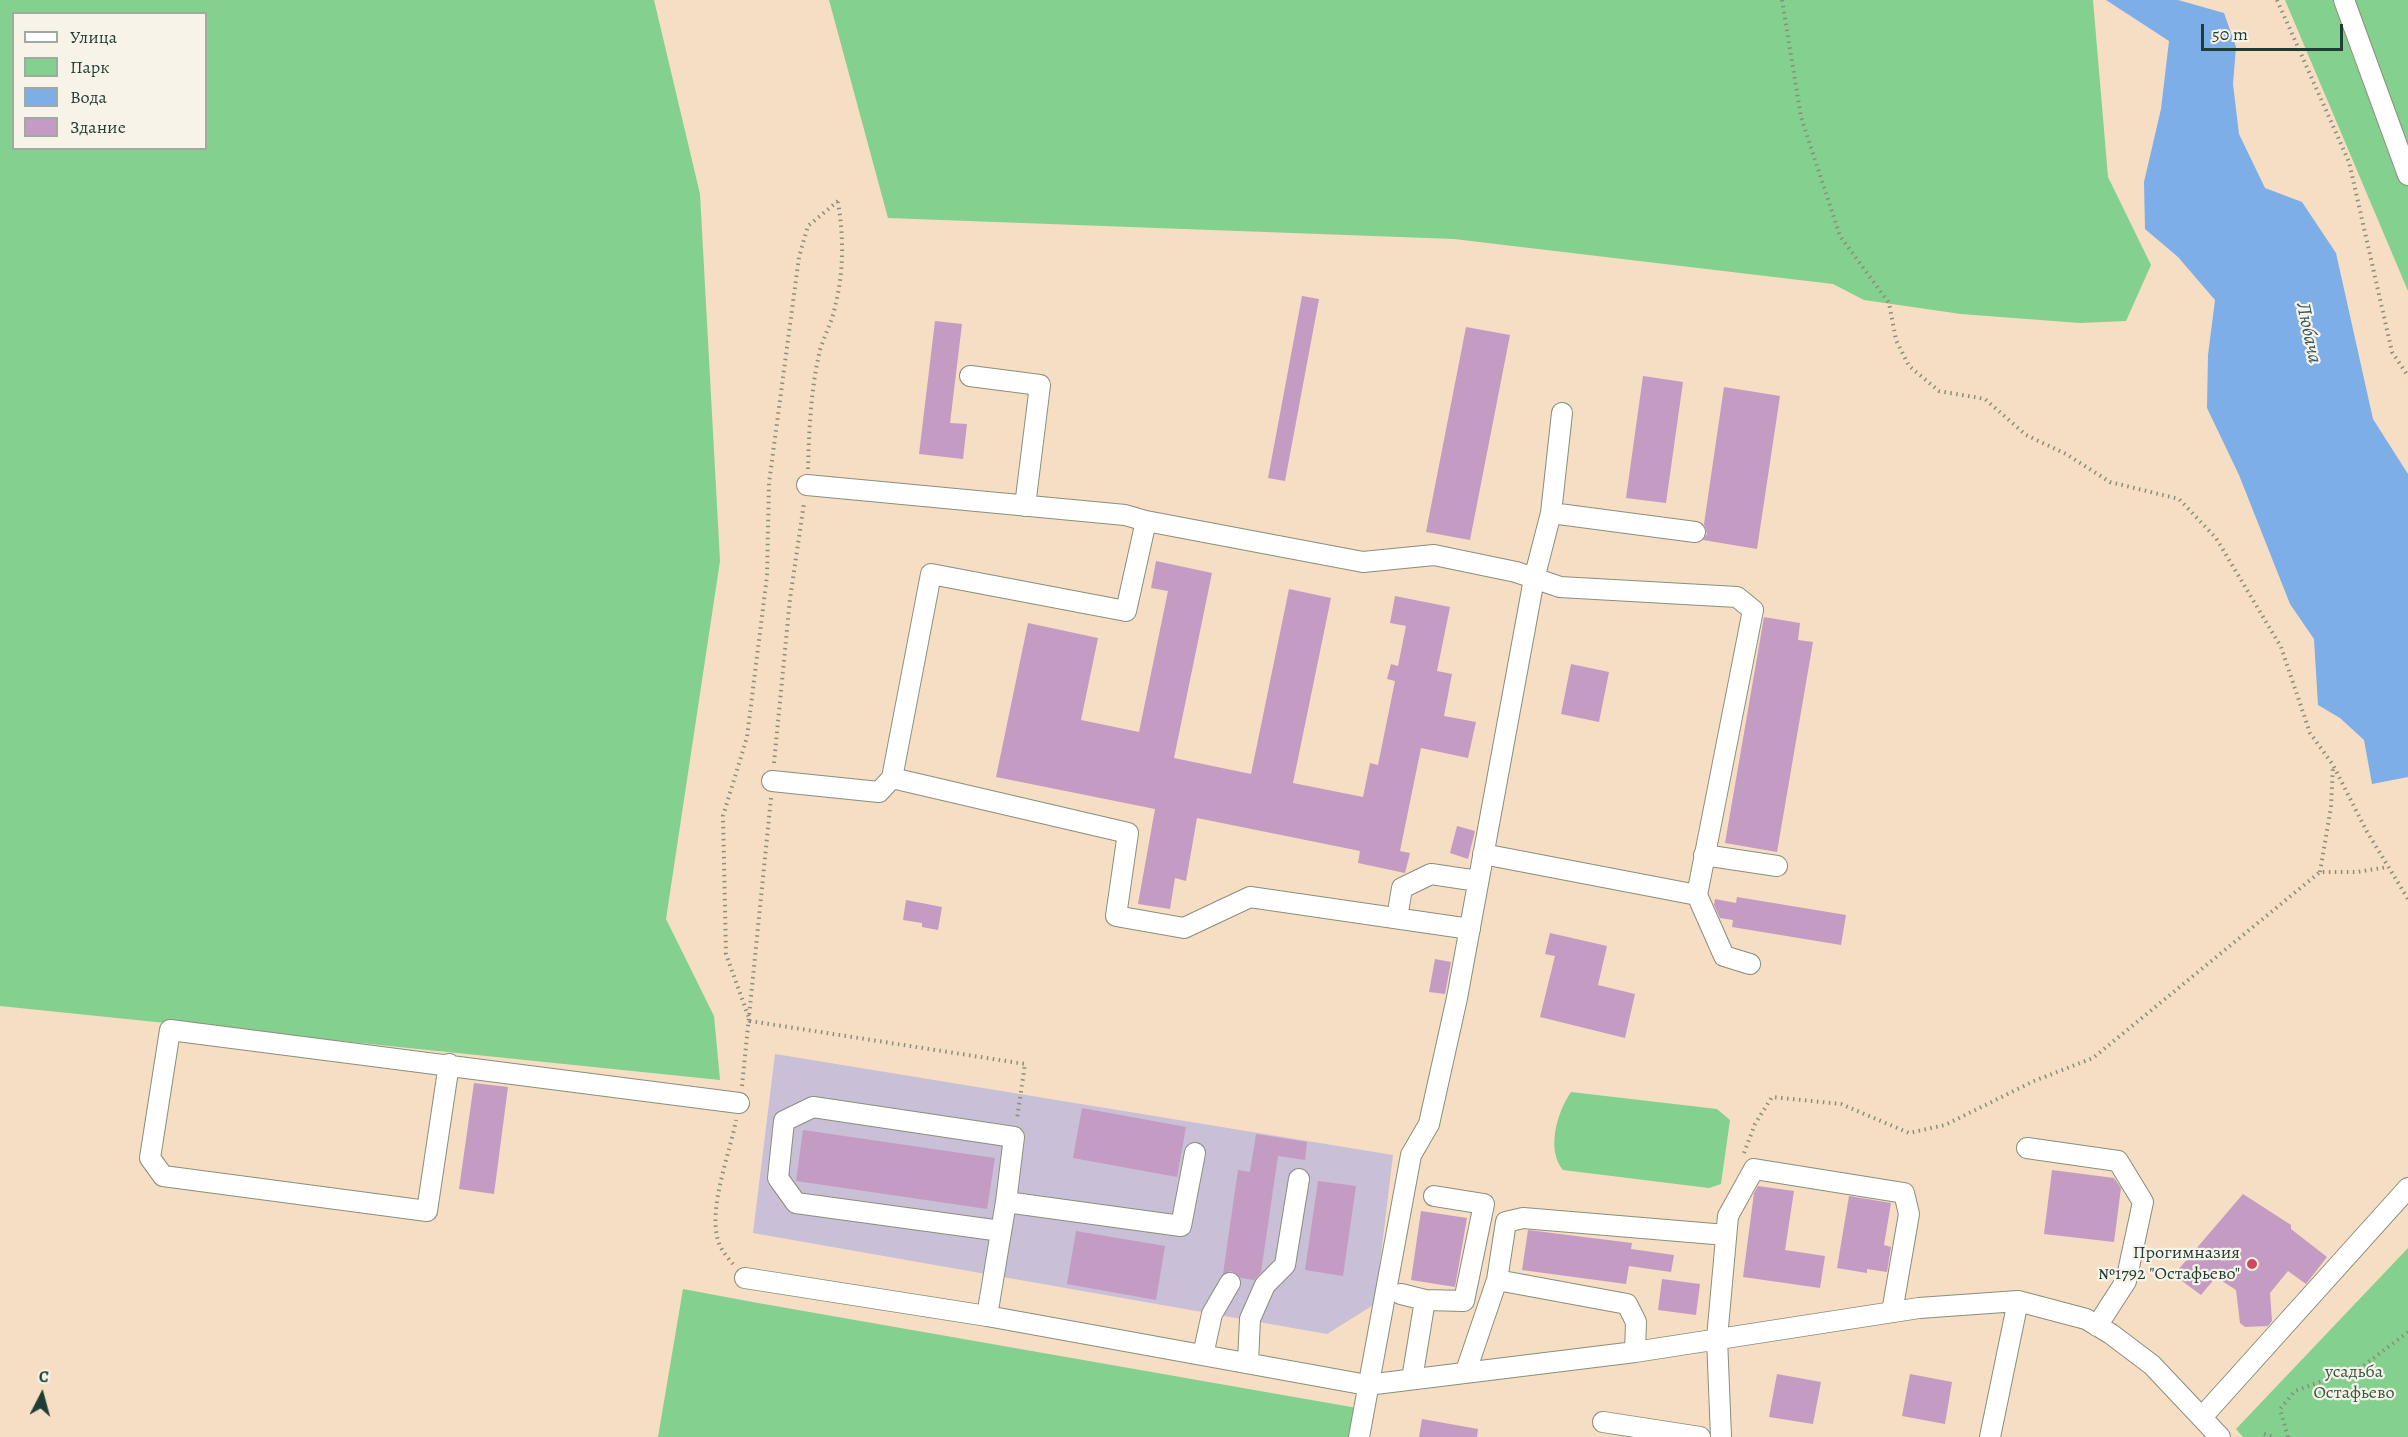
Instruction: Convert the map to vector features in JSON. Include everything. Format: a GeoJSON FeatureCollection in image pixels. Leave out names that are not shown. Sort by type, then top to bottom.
{"type":"FeatureCollection","features":[{"type":"Feature","properties":{"kind":"street"},"geometry":{"type":"LineString","coordinates":[[2344,0],[2408,176]]}},
{"type":"Feature","properties":{"kind":"street"},"geometry":{"type":"LineString","coordinates":[[970,376],[1040,385],[1025,506]]}},
{"type":"Feature","properties":{"kind":"street"},"geometry":{"type":"LineString","coordinates":[[1359,1437],[1411,1155],[1429,1124],[1470,929],[1534,579],[1551,513],[1562,413]]}},
{"type":"Feature","properties":{"kind":"street"},"geometry":{"type":"LineString","coordinates":[[807,484],[1125,515],[1146,521],[1363,562],[1434,555],[1516,572],[1560,587],[1737,597],[1753,610],[1698,895],[1724,956],[1750,964]]}},
{"type":"Feature","properties":{"kind":"street"},"geometry":{"type":"LineString","coordinates":[[1551,513],[1695,532]]}},
{"type":"Feature","properties":{"kind":"street"},"geometry":{"type":"LineString","coordinates":[[772,781],[879,792],[892,778],[931,574],[1126,611],[1146,521]]}},
{"type":"Feature","properties":{"kind":"street"},"geometry":{"type":"LineString","coordinates":[[892,778],[1128,833],[1116,916],[1184,928],[1250,897],[1470,929]]}},
{"type":"Feature","properties":{"kind":"street"},"geometry":{"type":"LineString","coordinates":[[1483,854],[1698,895]]}},
{"type":"Feature","properties":{"kind":"street"},"geometry":{"type":"LineString","coordinates":[[1704,855],[1777,866]]}},
{"type":"Feature","properties":{"kind":"street"},"geometry":{"type":"LineString","coordinates":[[1397,918],[1402,888],[1431,874],[1478,881]]}},
{"type":"Feature","properties":{"kind":"street"},"geometry":{"type":"LineString","coordinates":[[449,1064],[426,1211],[163,1176],[150,1158],[170,1030],[449,1064],[740,1103]]}},
{"type":"Feature","properties":{"kind":"street"},"geometry":{"type":"LineString","coordinates":[[987,1317],[1006,1202],[1014,1137],[813,1107],[784,1121],[778,1179],[796,1203],[1001,1231]]}},
{"type":"Feature","properties":{"kind":"street"},"geometry":{"type":"LineString","coordinates":[[2026,1148],[2118,1161],[2143,1203],[2126,1281],[2097,1326]]}},
{"type":"Feature","properties":{"kind":"street"},"geometry":{"type":"LineString","coordinates":[[1006,1202],[1180,1226],[1195,1154]]}},
{"type":"Feature","properties":{"kind":"street"},"geometry":{"type":"LineString","coordinates":[[1721,1437],[1717,1338],[1728,1216],[1754,1169],[1904,1193],[1910,1214],[1892,1312]]}},
{"type":"Feature","properties":{"kind":"street"},"geometry":{"type":"LineString","coordinates":[[1248,1362],[1250,1319],[1265,1285],[1285,1264],[1299,1179]]}},
{"type":"Feature","properties":{"kind":"street"},"geometry":{"type":"LineString","coordinates":[[2202,1417],[2408,1188]]}},
{"type":"Feature","properties":{"kind":"street"},"geometry":{"type":"LineString","coordinates":[[1401,1294],[1425,1300],[1464,1301],[1484,1204],[1434,1196]]}},
{"type":"Feature","properties":{"kind":"street"},"geometry":{"type":"LineString","coordinates":[[1466,1371],[1497,1280],[1506,1222],[1523,1218],[1726,1235]]}},
{"type":"Feature","properties":{"kind":"street"},"geometry":{"type":"LineString","coordinates":[[745,1278],[1203,1354],[1367,1385],[1635,1352],[1892,1312],[2018,1301],[2085,1318],[2097,1326],[2152,1365],[2220,1437]]}},
{"type":"Feature","properties":{"kind":"street"},"geometry":{"type":"LineString","coordinates":[[1497,1280],[1627,1304],[1636,1322],[1635,1352]]}},
{"type":"Feature","properties":{"kind":"street"},"geometry":{"type":"LineString","coordinates":[[1203,1354],[1212,1314],[1230,1283]]}},
{"type":"Feature","properties":{"kind":"street"},"geometry":{"type":"LineString","coordinates":[[1412,1379],[1425,1300]]}},
{"type":"Feature","properties":{"kind":"street"},"geometry":{"type":"LineString","coordinates":[[1990,1437],[2018,1301]]}},
{"type":"Feature","properties":{"kind":"street"},"geometry":{"type":"LineString","coordinates":[[1603,1422],[1700,1437]]}},
{"type":"Feature","properties":{"kind":"path"},"geometry":{"type":"LineString","coordinates":[[1782,0],[1801,117],[1840,236],[1889,303],[1896,340],[1909,366],[1939,391],[1985,399],[2026,435],[2066,454],[2110,482],[2179,499],[2216,538],[2281,647],[2310,734],[2333,765],[2366,830],[2408,898]]}},
{"type":"Feature","properties":{"kind":"path"},"geometry":{"type":"LineString","coordinates":[[2277,0],[2349,162],[2392,352],[2408,376]]}},
{"type":"Feature","properties":{"kind":"path"},"geometry":{"type":"LineString","coordinates":[[745,1278],[718,1241],[715,1219],[718,1193],[740,1103],[750,1022],[790,599],[807,484],[809,441],[820,349],[834,313],[843,271],[843,229],[838,201],[808,226],[800,257],[769,483],[767,576],[747,737],[723,816],[726,954],[750,1022]]}},
{"type":"Feature","properties":{"kind":"path"},"geometry":{"type":"LineString","coordinates":[[2320,872],[2331,807],[2333,765]]}},
{"type":"Feature","properties":{"kind":"path"},"geometry":{"type":"LineString","coordinates":[[1742,1158],[1755,1124],[1772,1097],[1841,1104],[1909,1133],[1945,1125],[2034,1080],[2093,1058],[2320,872],[2357,872],[2388,867]]}},
{"type":"Feature","properties":{"kind":"path"},"geometry":{"type":"LineString","coordinates":[[750,1022],[1025,1064],[1014,1137]]}},
{"type":"Feature","properties":{"kind":"path"},"geometry":{"type":"LineString","coordinates":[[2288,1437],[2280,1409],[2295,1391],[2363,1366],[2408,1332]]}},
{"type":"Feature","properties":{"kind":"path"},"geometry":{"type":"LineString","coordinates":[[2264,1434],[2274,1437]]}},
{"type":"Feature","properties":{"kind":"shaded area"},"geometry":{"type":"Polygon","coordinates":[[[775,1054],[1393,1155],[1375,1304],[1327,1334],[753,1233],[775,1054]]]}},
{"type":"Feature","properties":{"kind":"green space"},"geometry":{"type":"Polygon","coordinates":[[[0,0],[654,0],[700,194],[720,561],[666,919],[714,1016],[720,1080],[0,1006],[0,0]]]}},
{"type":"Feature","properties":{"kind":"green space"},"geometry":{"type":"Polygon","coordinates":[[[829,0],[2093,0],[2108,177],[2151,265],[2126,321],[2080,323],[1961,314],[1864,300],[1833,284],[1454,239],[888,218],[829,0]]]}},
{"type":"Feature","properties":{"kind":"green space"},"geometry":{"type":"Polygon","coordinates":[[[2285,0],[2408,0],[2408,291],[2285,0]]]}},
{"type":"Feature","properties":{"kind":"green space"},"geometry":{"type":"Polygon","coordinates":[[[1571,1092],[1717,1109],[1730,1120],[1721,1184],[1709,1188],[1563,1170],[1555,1152],[1555,1131],[1561,1110],[1571,1092]]]}},
{"type":"Feature","properties":{"kind":"green space","name":"усадьба Остафьево"},"geometry":{"type":"Polygon","coordinates":[[[2408,1248],[2408,1437],[2243,1437],[2236,1429],[2408,1248]]]}},
{"type":"Feature","properties":{"kind":"green space"},"geometry":{"type":"Polygon","coordinates":[[[683,1289],[1357,1408],[1351,1437],[658,1437],[683,1289]]]}},
{"type":"Feature","properties":{"kind":"water","name":"Любача"},"geometry":{"type":"Polygon","coordinates":[[[2106,0],[2178,0],[2224,13],[2236,47],[2233,84],[2239,134],[2265,188],[2302,202],[2336,253],[2373,419],[2408,474],[2408,777],[2372,784],[2364,740],[2340,718],[2318,705],[2314,639],[2290,604],[2239,475],[2207,408],[2208,355],[2215,300],[2178,257],[2145,229],[2144,182],[2161,109],[2169,41],[2106,0]]]}},
{"type":"Feature","properties":{"kind":"building"},"geometry":{"type":"Polygon","coordinates":[[[1302,296],[1319,299],[1285,481],[1268,478],[1302,296]]]}},
{"type":"Feature","properties":{"kind":"building"},"geometry":{"type":"Polygon","coordinates":[[[935,321],[962,324],[950,423],[967,424],[963,459],[919,454],[935,321]]]}},
{"type":"Feature","properties":{"kind":"building"},"geometry":{"type":"Polygon","coordinates":[[[1466,327],[1510,335],[1470,540],[1426,532],[1466,327]]]}},
{"type":"Feature","properties":{"kind":"building"},"geometry":{"type":"Polygon","coordinates":[[[1643,376],[1683,382],[1666,503],[1626,498],[1643,376]]]}},
{"type":"Feature","properties":{"kind":"building"},"geometry":{"type":"Polygon","coordinates":[[[1724,387],[1780,396],[1757,549],[1703,540],[1707,534],[1704,524],[1724,387]]]}},
{"type":"Feature","properties":{"kind":"building"},"geometry":{"type":"Polygon","coordinates":[[[1156,561],[1212,573],[1174,758],[1251,774],[1289,589],[1331,598],[1293,783],[1363,797],[1370,763],[1378,765],[1395,681],[1387,679],[1391,664],[1398,666],[1406,626],[1390,623],[1395,596],[1450,607],[1437,671],[1452,674],[1444,716],[1476,722],[1468,758],[1421,748],[1400,851],[1410,853],[1405,873],[1358,863],[1360,851],[1197,818],[1186,881],[1175,878],[1170,909],[1138,904],[1155,809],[996,777],[1028,623],[1098,638],[1081,720],[1139,732],[1168,591],[1151,588],[1156,561]]]}},
{"type":"Feature","properties":{"kind":"building"},"geometry":{"type":"Polygon","coordinates":[[[1764,617],[1800,623],[1798,640],[1813,642],[1777,852],[1725,843],[1764,617]]]}},
{"type":"Feature","properties":{"kind":"building"},"geometry":{"type":"Polygon","coordinates":[[[1571,664],[1609,672],[1599,722],[1561,714],[1571,664]]]}},
{"type":"Feature","properties":{"kind":"building"},"geometry":{"type":"Polygon","coordinates":[[[1457,826],[1475,831],[1468,859],[1450,853],[1457,826]]]}},
{"type":"Feature","properties":{"kind":"building"},"geometry":{"type":"Polygon","coordinates":[[[1737,897],[1846,915],[1841,945],[1732,927],[1733,920],[1720,918],[1714,905],[1715,899],[1736,903],[1737,897]]]}},
{"type":"Feature","properties":{"kind":"building"},"geometry":{"type":"Polygon","coordinates":[[[906,900],[942,907],[938,930],[922,927],[922,923],[903,920],[906,900]]]}},
{"type":"Feature","properties":{"kind":"building"},"geometry":{"type":"Polygon","coordinates":[[[1550,933],[1607,946],[1598,985],[1635,994],[1625,1038],[1540,1017],[1555,956],[1545,954],[1550,933]]]}},
{"type":"Feature","properties":{"kind":"building"},"geometry":{"type":"Polygon","coordinates":[[[1435,959],[1451,962],[1445,994],[1429,992],[1435,959]]]}},
{"type":"Feature","properties":{"kind":"building"},"geometry":{"type":"Polygon","coordinates":[[[474,1083],[508,1087],[494,1194],[459,1189],[474,1083]]]}},
{"type":"Feature","properties":{"kind":"building"},"geometry":{"type":"Polygon","coordinates":[[[1082,1108],[1186,1127],[1177,1177],[1073,1158],[1082,1108]]]}},
{"type":"Feature","properties":{"kind":"building"},"geometry":{"type":"Polygon","coordinates":[[[803,1130],[995,1158],[987,1209],[796,1181],[803,1130]]]}},
{"type":"Feature","properties":{"kind":"building"},"geometry":{"type":"Polygon","coordinates":[[[1256,1134],[1307,1142],[1305,1160],[1278,1156],[1261,1272],[1254,1280],[1241,1278],[1231,1271],[1223,1274],[1238,1170],[1250,1172],[1256,1134]]]}},
{"type":"Feature","properties":{"kind":"building"},"geometry":{"type":"Polygon","coordinates":[[[2052,1170],[2114,1178],[2121,1188],[2114,1242],[2044,1234],[2052,1170]]]}},
{"type":"Feature","properties":{"kind":"building"},"geometry":{"type":"Polygon","coordinates":[[[1318,1181],[1356,1186],[1343,1276],[1305,1270],[1318,1181]]]}},
{"type":"Feature","properties":{"kind":"building"},"geometry":{"type":"Polygon","coordinates":[[[1758,1186],[1794,1191],[1785,1250],[1825,1256],[1820,1288],[1743,1277],[1754,1193],[1758,1186]]]}},
{"type":"Feature","properties":{"kind":"building","name":"Прогимназия №1792 \"Остафьево\""},"geometry":{"type":"Polygon","coordinates":[[[2243,1194],[2291,1225],[2291,1229],[2327,1257],[2306,1284],[2288,1271],[2270,1293],[2272,1321],[2268,1326],[2245,1327],[2240,1323],[2236,1290],[2216,1277],[2201,1295],[2178,1278],[2177,1271],[2243,1194]]]}},
{"type":"Feature","properties":{"kind":"building"},"geometry":{"type":"Polygon","coordinates":[[[1849,1196],[1891,1203],[1884,1245],[1891,1247],[1887,1272],[1867,1269],[1867,1273],[1837,1268],[1849,1196]]]}},
{"type":"Feature","properties":{"kind":"building"},"geometry":{"type":"Polygon","coordinates":[[[1421,1211],[1467,1218],[1455,1287],[1411,1280],[1421,1211]]]}},
{"type":"Feature","properties":{"kind":"building"},"geometry":{"type":"Polygon","coordinates":[[[1528,1230],[1632,1243],[1631,1249],[1674,1255],[1671,1272],[1629,1266],[1626,1284],[1522,1270],[1528,1230]]]}},
{"type":"Feature","properties":{"kind":"building"},"geometry":{"type":"Polygon","coordinates":[[[1076,1231],[1165,1246],[1156,1300],[1067,1284],[1076,1231]]]}},
{"type":"Feature","properties":{"kind":"building"},"geometry":{"type":"Polygon","coordinates":[[[1662,1279],[1700,1284],[1696,1315],[1658,1310],[1662,1279]]]}},
{"type":"Feature","properties":{"kind":"building"},"geometry":{"type":"Polygon","coordinates":[[[1777,1374],[1821,1382],[1813,1424],[1769,1417],[1777,1374]]]}},
{"type":"Feature","properties":{"kind":"building"},"geometry":{"type":"Polygon","coordinates":[[[1910,1374],[1952,1382],[1945,1424],[1902,1416],[1910,1374]]]}},
{"type":"Feature","properties":{"kind":"building"},"geometry":{"type":"Polygon","coordinates":[[[1422,1419],[1478,1429],[1477,1437],[1419,1437],[1422,1419]]]}},
{"type":"Feature","properties":{"kind":"place","name":"Прогимназия №1792 \"Остафьево\""},"geometry":{"type":"Point","coordinates":[2252,1264]}}]}
